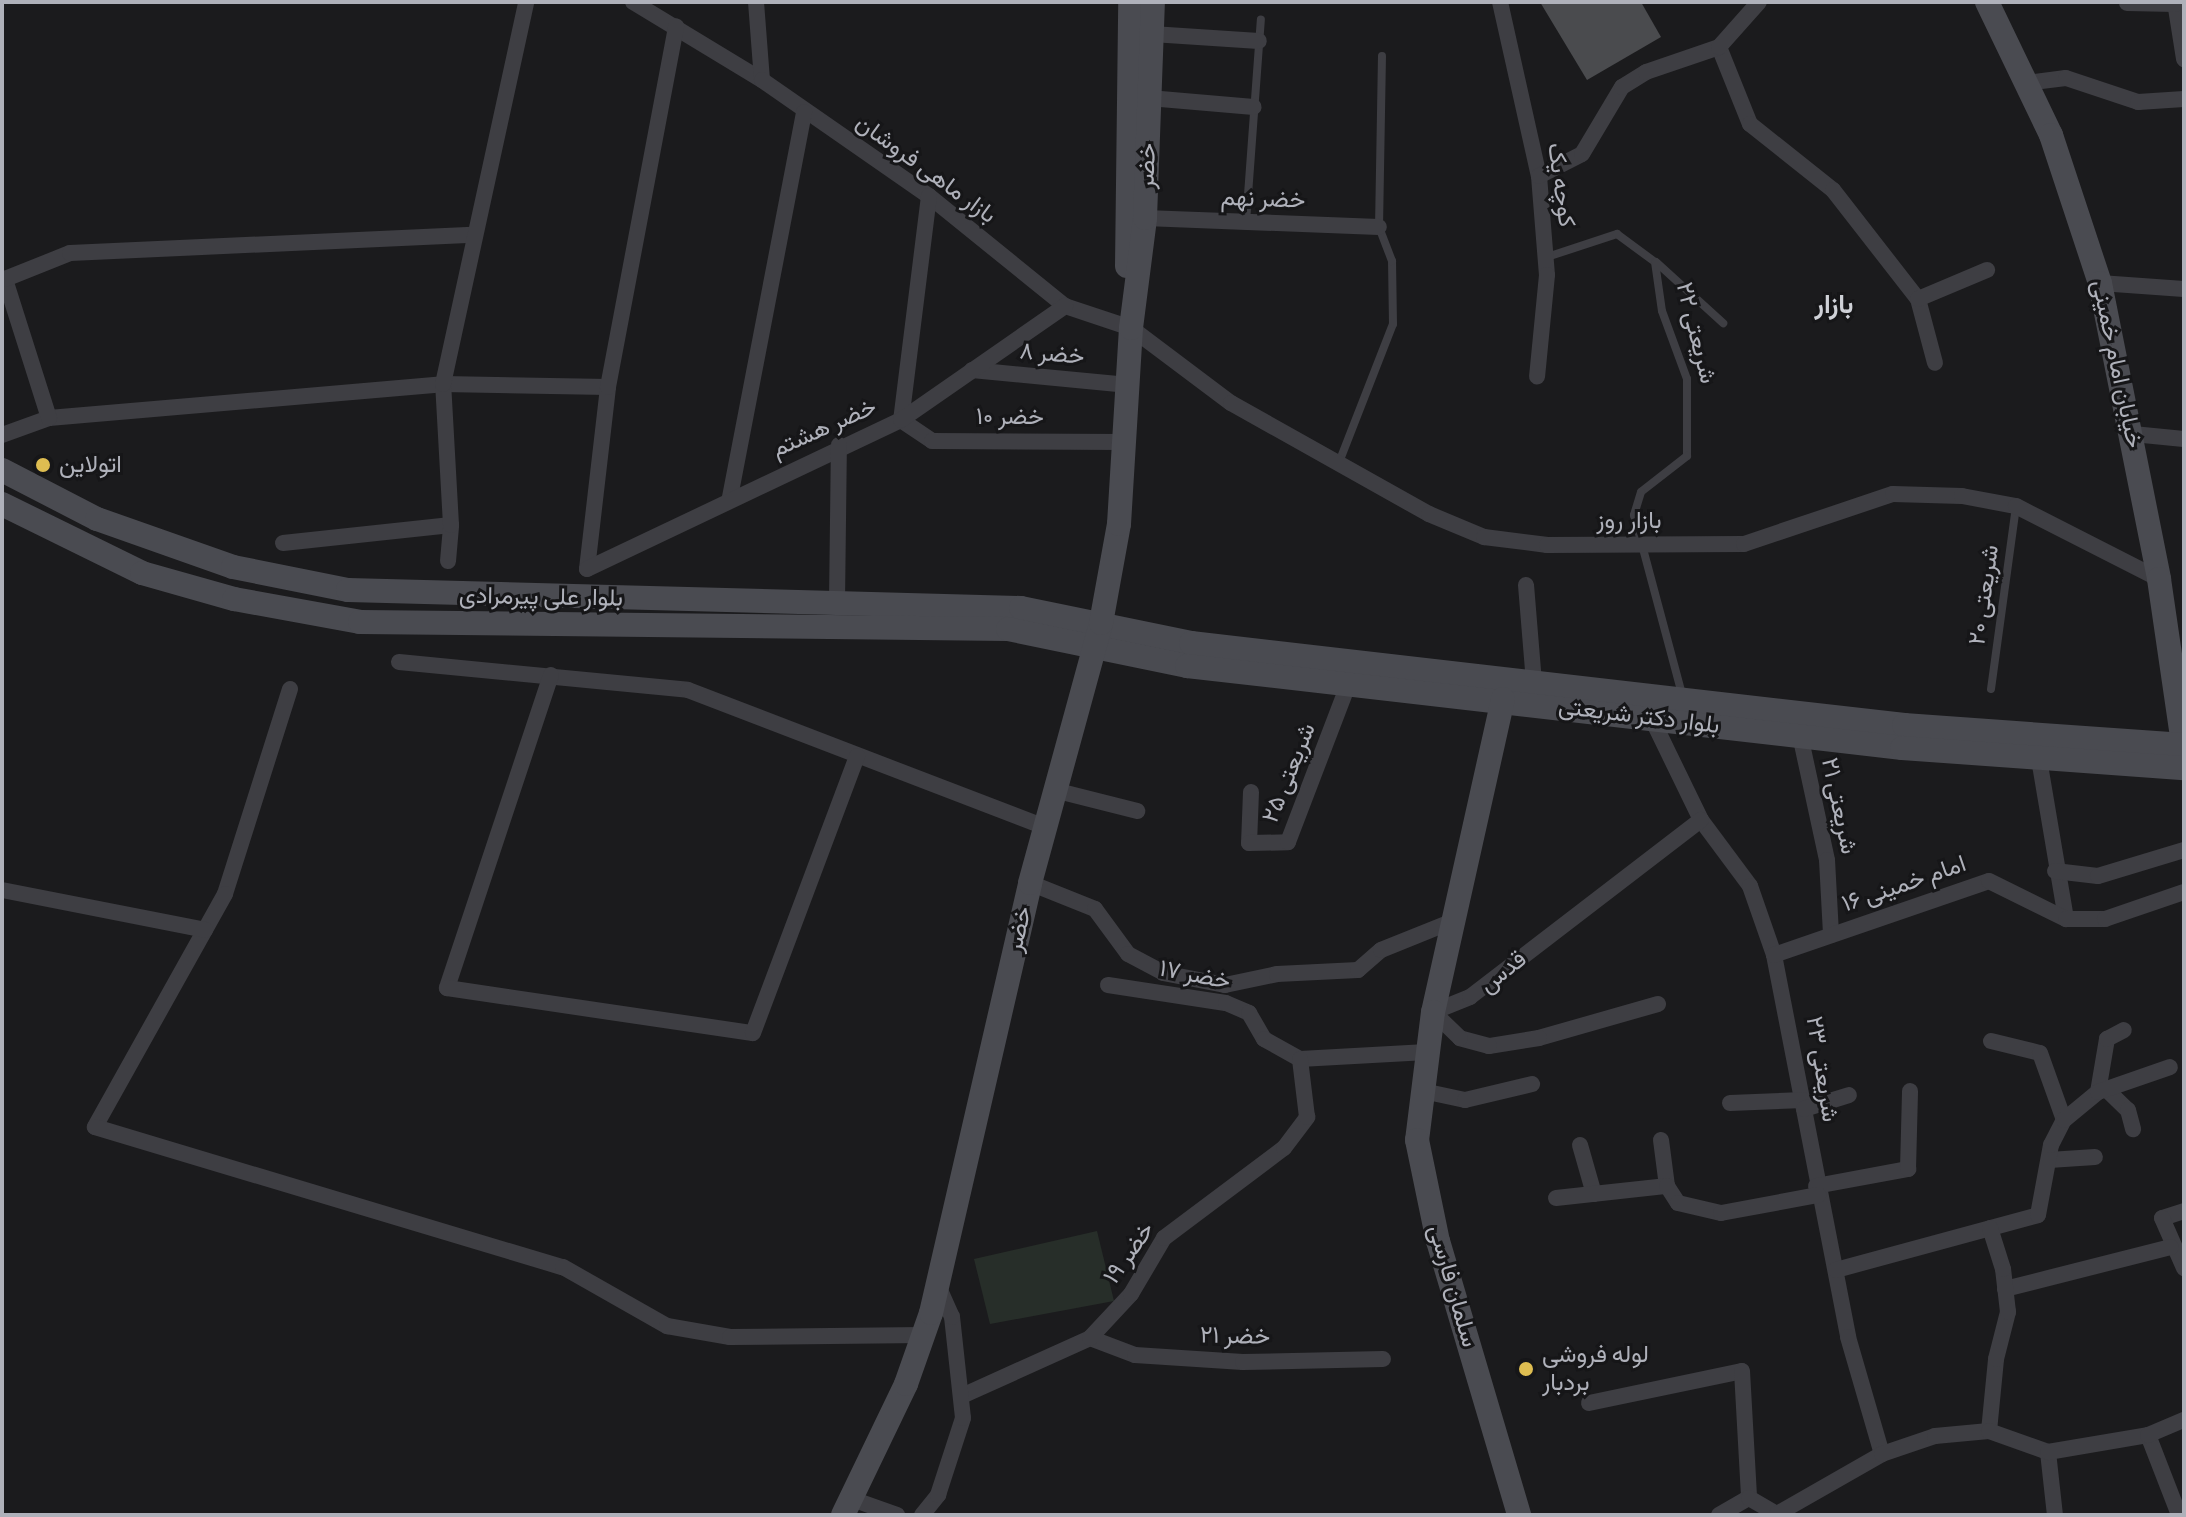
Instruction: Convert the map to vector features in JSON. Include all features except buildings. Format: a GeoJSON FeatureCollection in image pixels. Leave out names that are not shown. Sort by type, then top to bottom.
{"type":"FeatureCollection","features":[{"type":"Feature","properties":{"kind":"street"},"geometry":{"type":"LineString","coordinates":[[448,561],[451,525],[443,384],[526,2]]}},
{"type":"Feature","properties":{"kind":"street","name":"بازار ماهی فروشان"},"geometry":{"type":"LineString","coordinates":[[633,2],[762,80],[929,196],[1065,306],[1131,328]]}},
{"type":"Feature","properties":{"kind":"street"},"geometry":{"type":"LineString","coordinates":[[756,2],[762,80]]}},
{"type":"Feature","properties":{"kind":"street","name":"خضر"},"geometry":{"type":"LineString","coordinates":[[1130,2],[1124,218],[1131,328]]}},
{"type":"Feature","properties":{"kind":"street","name":"خضر"},"geometry":{"type":"LineString","coordinates":[[848,1507],[923,1335],[1044,827],[1099,635],[1119,524],[1131,328],[1145,218],[1153,2]]}},
{"type":"Feature","properties":{"kind":"street","name":"کوچه یک"},"geometry":{"type":"LineString","coordinates":[[1500,2],[1539,176],[1546,257],[1537,377]]}},
{"type":"Feature","properties":{"kind":"street"},"geometry":{"type":"LineString","coordinates":[[1539,176],[1582,154],[1622,87],[1646,72],[1719,47],[1759,2]]}},
{"type":"Feature","properties":{"kind":"street","name":"خیابان امام خمینی"},"geometry":{"type":"LineString","coordinates":[[1987,2],[2051,135],[2100,283],[2133,434],[2159,579],[2184,752]]}},
{"type":"Feature","properties":{"kind":"street"},"geometry":{"type":"LineString","coordinates":[[2127,3],[2175,3],[2184,59]]}},
{"type":"Feature","properties":{"kind":"street"},"geometry":{"type":"LineString","coordinates":[[2,435],[49,418],[443,384],[608,387],[676,26]]}},
{"type":"Feature","properties":{"kind":"street"},"geometry":{"type":"LineString","coordinates":[[1152,34],[1259,41]]}},
{"type":"Feature","properties":{"kind":"street"},"geometry":{"type":"LineString","coordinates":[[1719,47],[1750,124],[1833,190],[1918,299],[1935,363]]}},
{"type":"Feature","properties":{"kind":"street"},"geometry":{"type":"LineString","coordinates":[[2026,83],[2066,78],[2138,102],[2184,99]]}},
{"type":"Feature","properties":{"kind":"street"},"geometry":{"type":"LineString","coordinates":[[1149,98],[1254,107]]}},
{"type":"Feature","properties":{"kind":"street"},"geometry":{"type":"LineString","coordinates":[[730,497],[804,112]]}},
{"type":"Feature","properties":{"kind":"street"},"geometry":{"type":"LineString","coordinates":[[901,420],[929,196]]}},
{"type":"Feature","properties":{"kind":"street","name":"خضر نهم"},"geometry":{"type":"LineString","coordinates":[[1145,218],[1379,227]]}},
{"type":"Feature","properties":{"kind":"street"},"geometry":{"type":"LineString","coordinates":[[49,418],[5,279],[70,253],[473,235]]}},
{"type":"Feature","properties":{"kind":"street"},"geometry":{"type":"LineString","coordinates":[[1918,299],[1987,270]]}},
{"type":"Feature","properties":{"kind":"street"},"geometry":{"type":"LineString","coordinates":[[2100,283],[2184,289]]}},
{"type":"Feature","properties":{"kind":"street","name":"خضر هشتم"},"geometry":{"type":"LineString","coordinates":[[608,387],[587,569],[839,445],[901,420],[1065,306]]}},
{"type":"Feature","properties":{"kind":"street","name":"بازار روز"},"geometry":{"type":"LineString","coordinates":[[1131,328],[1231,403],[1338,466],[1484,537],[1547,545],[1744,544],[1893,494],[1962,496],[2016,506],[2159,579]]}},
{"type":"Feature","properties":{"kind":"street","name":"خضر ۸"},"geometry":{"type":"LineString","coordinates":[[972,370],[1128,385]]}},
{"type":"Feature","properties":{"kind":"street","name":"خضر ۱۰"},"geometry":{"type":"LineString","coordinates":[[901,420],[932,441],[1124,442]]}},
{"type":"Feature","properties":{"kind":"street"},"geometry":{"type":"LineString","coordinates":[[2133,434],[2184,439]]}},
{"type":"Feature","properties":{"kind":"street"},"geometry":{"type":"LineString","coordinates":[[836,628],[839,445]]}},
{"type":"Feature","properties":{"kind":"street","name":"بلوار علی پیرمرادی"},"geometry":{"type":"LineString","coordinates":[[2,470],[97,519],[233,567],[294,583],[424,595],[1021,608],[1099,635]]}},
{"type":"Feature","properties":{"kind":"street","name":"بلوار علی پیرمرادی"},"geometry":{"type":"LineString","coordinates":[[2,504],[142,573],[234,599],[360,622],[1008,629],[1099,635]]}},
{"type":"Feature","properties":{"kind":"street"},"geometry":{"type":"LineString","coordinates":[[283,543],[451,525]]}},
{"type":"Feature","properties":{"kind":"street"},"geometry":{"type":"LineString","coordinates":[[1526,585],[1534,683]]}},
{"type":"Feature","properties":{"kind":"street","name":"بلوار دکتر شریعتی"},"geometry":{"type":"LineString","coordinates":[[1099,635],[1348,685],[1503,699],[1800,735],[2039,759],[2086,753],[2184,752]]}},
{"type":"Feature","properties":{"kind":"street","name":"بلوار دکتر شریعتی"},"geometry":{"type":"LineString","coordinates":[[1189,655],[1534,683],[2086,753]]}},
{"type":"Feature","properties":{"kind":"street"},"geometry":{"type":"LineString","coordinates":[[399,662],[688,690],[1044,827]]}},
{"type":"Feature","properties":{"kind":"street"},"geometry":{"type":"LineString","coordinates":[[551,675],[447,988],[753,1033],[857,756]]}},
{"type":"Feature","properties":{"kind":"street","name":"شریعتی ۲۵"},"geometry":{"type":"LineString","coordinates":[[1251,792],[1249,843],[1288,842],[1348,685]]}},
{"type":"Feature","properties":{"kind":"street"},"geometry":{"type":"LineString","coordinates":[[290,689],[225,894],[95,1127],[563,1267],[667,1326],[730,1337],[923,1335]]}},
{"type":"Feature","properties":{"kind":"street"},"geometry":{"type":"LineString","coordinates":[[1300,1059],[1427,1052],[1433,1012],[1503,699]]}},
{"type":"Feature","properties":{"kind":"street","name":"شریعتی ۲۳"},"geometry":{"type":"LineString","coordinates":[[1651,717],[1701,820],[1750,886],[1774,955],[1804,1104],[1817,1190],[1848,1337],[1882,1454]]}},
{"type":"Feature","properties":{"kind":"street","name":"شریعتی ۲۱"},"geometry":{"type":"LineString","coordinates":[[1800,735],[1827,860],[1831,935]]}},
{"type":"Feature","properties":{"kind":"street"},"geometry":{"type":"LineString","coordinates":[[2039,759],[2055,871],[2066,919]]}},
{"type":"Feature","properties":{"kind":"street"},"geometry":{"type":"LineString","coordinates":[[1054,790],[1137,811]]}},
{"type":"Feature","properties":{"kind":"street","name":"قدس"},"geometry":{"type":"LineString","coordinates":[[1433,1012],[1470,997],[1701,820]]}},
{"type":"Feature","properties":{"kind":"street"},"geometry":{"type":"LineString","coordinates":[[2055,871],[2098,876],[2184,850]]}},
{"type":"Feature","properties":{"kind":"street","name":"امام خمینی ۱۶"},"geometry":{"type":"LineString","coordinates":[[1774,955],[1989,881],[2066,919],[2105,919],[2184,892]]}},
{"type":"Feature","properties":{"kind":"street"},"geometry":{"type":"LineString","coordinates":[[1030,883],[1095,909],[1128,954],[1163,973],[1225,985],[1277,974],[1358,970],[1381,950],[1453,921]]}},
{"type":"Feature","properties":{"kind":"street"},"geometry":{"type":"LineString","coordinates":[[2,890],[205,930]]}},
{"type":"Feature","properties":{"kind":"street","name":"خضر ۱۷"},"geometry":{"type":"LineString","coordinates":[[1108,985],[1226,1003],[1249,1013],[1264,1039],[1300,1059]]}},
{"type":"Feature","properties":{"kind":"street"},"geometry":{"type":"LineString","coordinates":[[1433,1012],[1460,1038],[1489,1046],[1539,1038],[1658,1004]]}},
{"type":"Feature","properties":{"kind":"street"},"geometry":{"type":"LineString","coordinates":[[2102,1091],[2107,1039],[2124,1030]]}},
{"type":"Feature","properties":{"kind":"street"},"geometry":{"type":"LineString","coordinates":[[1991,1041],[2040,1053],[2064,1120]]}},
{"type":"Feature","properties":{"kind":"street","name":"سلمان فارسی"},"geometry":{"type":"LineString","coordinates":[[1427,1052],[1417,1140],[1438,1241],[1519,1515]]}},
{"type":"Feature","properties":{"kind":"street","name":"خضر ۱۹"},"geometry":{"type":"LineString","coordinates":[[964,1395],[1090,1338],[1131,1294],[1164,1238],[1284,1148],[1302,1128],[1307,1117],[1300,1059]]}},
{"type":"Feature","properties":{"kind":"street"},"geometry":{"type":"LineString","coordinates":[[1836,1270],[2038,1215],[2049,1160],[2064,1120],[2102,1091],[2170,1067]]}},
{"type":"Feature","properties":{"kind":"street"},"geometry":{"type":"LineString","coordinates":[[1423,1091],[1465,1100],[1532,1084]]}},
{"type":"Feature","properties":{"kind":"street"},"geometry":{"type":"LineString","coordinates":[[1661,1140],[1667,1186],[1678,1203],[1721,1213],[1908,1169],[1910,1091]]}},
{"type":"Feature","properties":{"kind":"street"},"geometry":{"type":"LineString","coordinates":[[2102,1091],[2128,1110],[2133,1129]]}},
{"type":"Feature","properties":{"kind":"street"},"geometry":{"type":"LineString","coordinates":[[1730,1103],[1804,1104],[1849,1095]]}},
{"type":"Feature","properties":{"kind":"street"},"geometry":{"type":"LineString","coordinates":[[1580,1145],[1594,1194]]}},
{"type":"Feature","properties":{"kind":"street"},"geometry":{"type":"LineString","coordinates":[[2049,1160],[2095,1157]]}},
{"type":"Feature","properties":{"kind":"street"},"geometry":{"type":"LineString","coordinates":[[1556,1198],[1667,1186]]}},
{"type":"Feature","properties":{"kind":"street"},"geometry":{"type":"LineString","coordinates":[[2184,1211],[2162,1218],[2171,1247],[2184,1268]]}},
{"type":"Feature","properties":{"kind":"street"},"geometry":{"type":"LineString","coordinates":[[1989,1431],[1996,1359],[2008,1312],[1990,1228]]}},
{"type":"Feature","properties":{"kind":"street"},"geometry":{"type":"LineString","coordinates":[[2005,1289],[2171,1247]]}},
{"type":"Feature","properties":{"kind":"street"},"geometry":{"type":"LineString","coordinates":[[925,1515],[938,1495],[963,1418],[964,1395],[952,1317],[936,1281]]}},
{"type":"Feature","properties":{"kind":"street","name":"خضر ۲۱"},"geometry":{"type":"LineString","coordinates":[[1090,1338],[1135,1355],[1243,1362],[1383,1359]]}},
{"type":"Feature","properties":{"kind":"street"},"geometry":{"type":"LineString","coordinates":[[1589,1403],[1742,1371],[1749,1498]]}},
{"type":"Feature","properties":{"kind":"street"},"geometry":{"type":"LineString","coordinates":[[1749,1498],[1777,1514],[1882,1454],[1935,1436],[1989,1431],[2048,1452],[2148,1435],[2184,1420]]}},
{"type":"Feature","properties":{"kind":"street"},"geometry":{"type":"LineString","coordinates":[[2148,1435],[2179,1515]]}},
{"type":"Feature","properties":{"kind":"street"},"geometry":{"type":"LineString","coordinates":[[2048,1452],[2055,1515]]}},
{"type":"Feature","properties":{"kind":"street"},"geometry":{"type":"LineString","coordinates":[[1719,1515],[1749,1498]]}},
{"type":"Feature","properties":{"kind":"street"},"geometry":{"type":"LineString","coordinates":[[848,1507],[897,1515]]}},
{"type":"Feature","properties":{"kind":"lane"},"geometry":{"type":"LineString","coordinates":[[1246,222],[1261,20]]}},
{"type":"Feature","properties":{"kind":"lane"},"geometry":{"type":"LineString","coordinates":[[1338,466],[1393,324],[1392,261],[1379,227],[1382,56]]}},
{"type":"Feature","properties":{"kind":"lane","name":"شریعتی ۲۲"},"geometry":{"type":"LineString","coordinates":[[1546,257],[1617,234],[1655,262],[1662,311],[1687,379],[1687,456],[1641,492],[1634,515],[1684,700]]}},
{"type":"Feature","properties":{"kind":"lane"},"geometry":{"type":"LineString","coordinates":[[1655,262],[1723,323]]}},
{"type":"Feature","properties":{"kind":"lane","name":"شریعتی ۲۰"},"geometry":{"type":"LineString","coordinates":[[1991,689],[2016,506]]}},
{"type":"Feature","properties":{"kind":"shaded area"},"geometry":{"type":"Polygon","coordinates":[[[1097,1231],[1114,1301],[990,1324],[974,1259],[1097,1231]]]}},
{"type":"Feature","properties":{"kind":"place","name":"اتولاین"},"geometry":{"type":"Point","coordinates":[43,465]}},
{"type":"Feature","properties":{"kind":"place","name":"لوله فروشی بردبار"},"geometry":{"type":"Point","coordinates":[1526,1369]}},
{"type":"Feature","properties":{"kind":"district","name":"بازار"},"geometry":{"type":"Point","coordinates":[1834,305]}}]}
